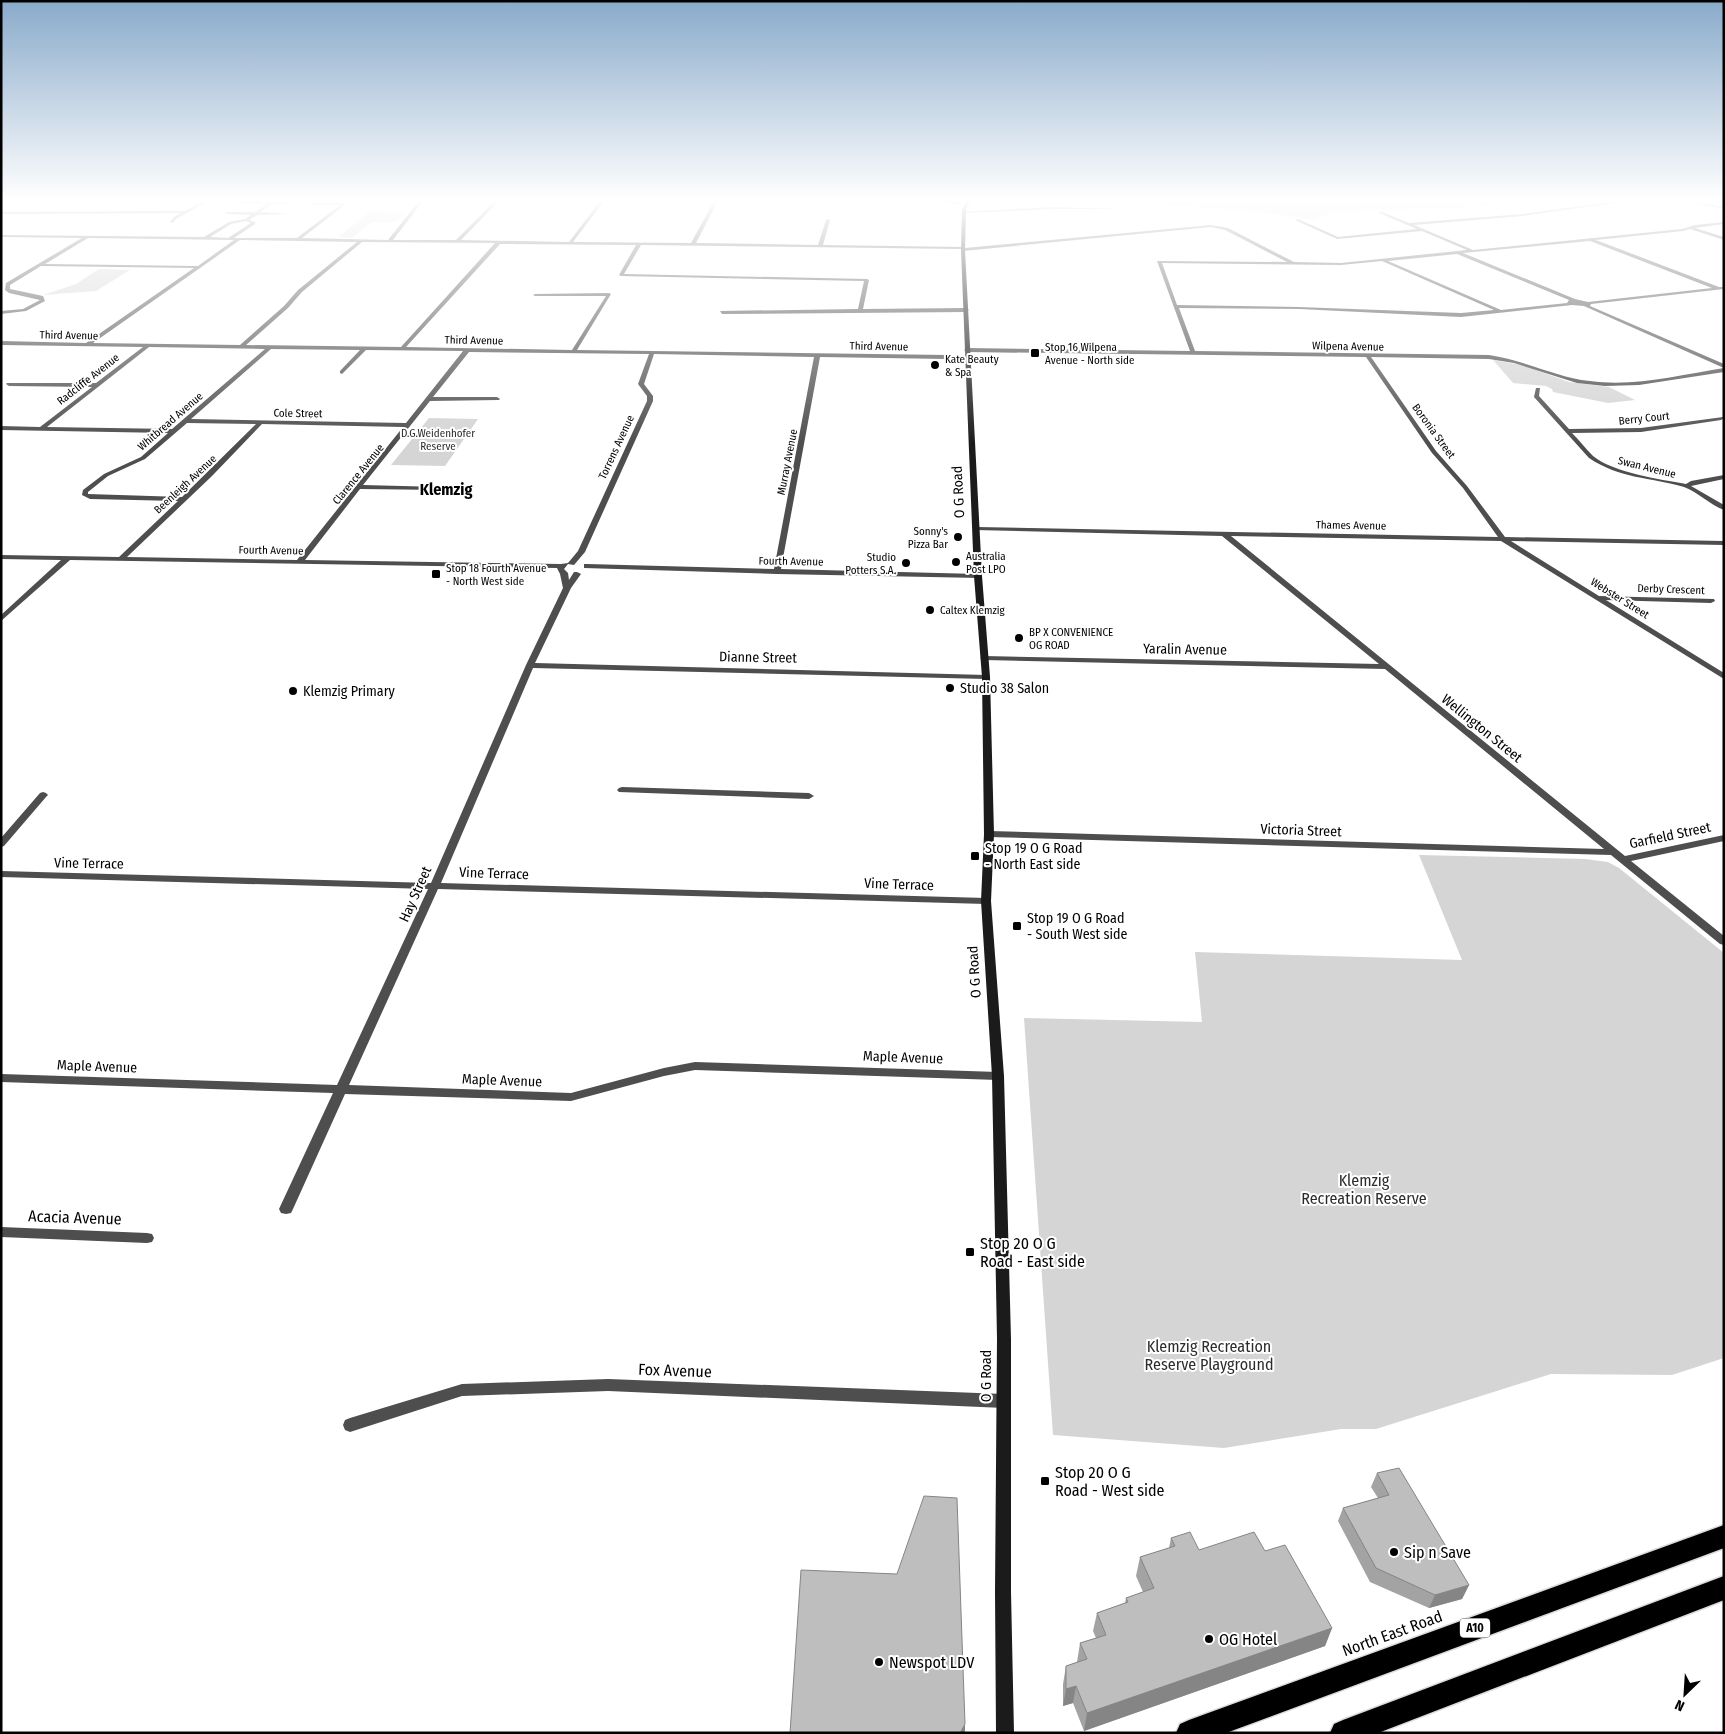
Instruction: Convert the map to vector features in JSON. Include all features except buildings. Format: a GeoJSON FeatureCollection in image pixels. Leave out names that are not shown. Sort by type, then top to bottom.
{"type":"FeatureCollection","features":[{"type":"Feature","properties":{"kind":"highway","name":"North East Road"},"geometry":{"type":"LineString","coordinates":[[1189,1733],[1724,1536]]}},
{"type":"Feature","properties":{"kind":"highway"},"geometry":{"type":"LineString","coordinates":[[1343,1733],[1724,1588]]}},
{"type":"Feature","properties":{"kind":"main road","name":"O G Road"},"geometry":{"type":"LineString","coordinates":[[965,282],[978,576],[986,677],[989,834],[986,901],[998,1076],[1004,1401],[1005,1733]]}},
{"type":"Feature","properties":{"kind":"street"},"geometry":{"type":"LineString","coordinates":[[86,345],[177,282]]}},
{"type":"Feature","properties":{"kind":"street"},"geometry":{"type":"LineString","coordinates":[[241,347],[311,282]]}},
{"type":"Feature","properties":{"kind":"street"},"geometry":{"type":"LineString","coordinates":[[402,349],[463,282]]}},
{"type":"Feature","properties":{"kind":"street"},"geometry":{"type":"LineString","coordinates":[[860,310],[867,282]]}},
{"type":"Feature","properties":{"kind":"street"},"geometry":{"type":"LineString","coordinates":[[1166,282],[1194,353]]}},
{"type":"Feature","properties":{"kind":"street"},"geometry":{"type":"LineString","coordinates":[[1432,282],[1501,312]]}},
{"type":"Feature","properties":{"kind":"street"},"geometry":{"type":"LineString","coordinates":[[1526,282],[1572,302]]}},
{"type":"Feature","properties":{"kind":"street"},"geometry":{"type":"LineString","coordinates":[[1703,282],[1722,289]]}},
{"type":"Feature","properties":{"kind":"street"},"geometry":{"type":"LineString","coordinates":[[1175,306],[1299,308],[1472,315],[1572,302],[1587,304],[1722,289]]}},
{"type":"Feature","properties":{"kind":"street"},"geometry":{"type":"LineString","coordinates":[[1,314],[24,310],[43,300],[41,297],[16,294],[4,290]]}},
{"type":"Feature","properties":{"kind":"street"},"geometry":{"type":"LineString","coordinates":[[535,295],[610,294],[574,351]]}},
{"type":"Feature","properties":{"kind":"street"},"geometry":{"type":"LineString","coordinates":[[1587,304],[1724,366]]}},
{"type":"Feature","properties":{"kind":"street"},"geometry":{"type":"LineString","coordinates":[[722,312],[966,310]]}},
{"type":"Feature","properties":{"kind":"street","name":"Third Avenue"},"geometry":{"type":"LineString","coordinates":[[1,343],[817,356],[947,357],[968,354]]}},
{"type":"Feature","properties":{"kind":"street","name":"Radcliffe Avenue"},"geometry":{"type":"LineString","coordinates":[[41,429],[147,346]]}},
{"type":"Feature","properties":{"kind":"street","name":"Whitbread Avenue"},"geometry":{"type":"LineString","coordinates":[[181,499],[90,497],[85,495],[86,491],[99,479],[136,462],[269,348]]}},
{"type":"Feature","properties":{"kind":"street"},"geometry":{"type":"LineString","coordinates":[[342,372],[364,349]]}},
{"type":"Feature","properties":{"kind":"street","name":"Clarence Avenue"},"geometry":{"type":"LineString","coordinates":[[299,562],[467,350]]}},
{"type":"Feature","properties":{"kind":"street","name":"Torrens Avenue"},"geometry":{"type":"LineString","coordinates":[[571,563],[581,552],[650,400],[650,396],[641,384],[652,353]]}},
{"type":"Feature","properties":{"kind":"street","name":"Wilpena Avenue"},"geometry":{"type":"LineString","coordinates":[[968,354],[1194,353],[1500,358],[1528,364],[1566,379],[1603,385],[1724,370]]}},
{"type":"Feature","properties":{"kind":"street","name":"Murray Avenue"},"geometry":{"type":"LineString","coordinates":[[776,572],[817,356]]}},
{"type":"Feature","properties":{"kind":"street","name":"Boronia Street"},"geometry":{"type":"LineString","coordinates":[[1368,356],[1434,452],[1466,487],[1504,540]]}},
{"type":"Feature","properties":{"kind":"street"},"geometry":{"type":"LineString","coordinates":[[9,384],[97,385]]}},
{"type":"Feature","properties":{"kind":"street","name":"Swan Avenue"},"geometry":{"type":"LineString","coordinates":[[1538,389],[1536,396],[1591,458],[1610,468],[1665,483],[1687,486],[1724,508]]}},
{"type":"Feature","properties":{"kind":"street"},"geometry":{"type":"LineString","coordinates":[[429,399],[497,399]]}},
{"type":"Feature","properties":{"kind":"street","name":"Berry Court"},"geometry":{"type":"LineString","coordinates":[[1569,431],[1641,430],[1721,418]]}},
{"type":"Feature","properties":{"kind":"street","name":"Cole Street"},"geometry":{"type":"LineString","coordinates":[[186,421],[409,425]]}},
{"type":"Feature","properties":{"kind":"street","name":"Beenleigh Avenue"},"geometry":{"type":"LineString","coordinates":[[122,558],[181,499],[226,459],[261,422]]}},
{"type":"Feature","properties":{"kind":"street"},"geometry":{"type":"LineString","coordinates":[[1,428],[172,432]]}},
{"type":"Feature","properties":{"kind":"street"},"geometry":{"type":"LineString","coordinates":[[1687,486],[1690,483],[1724,477]]}},
{"type":"Feature","properties":{"kind":"street"},"geometry":{"type":"LineString","coordinates":[[360,487],[441,489]]}},
{"type":"Feature","properties":{"kind":"street","name":"Thames Avenue"},"geometry":{"type":"LineString","coordinates":[[977,529],[1724,544]]}},
{"type":"Feature","properties":{"kind":"street","name":"Wellington Street"},"geometry":{"type":"LineString","coordinates":[[1224,534],[1724,942]]}},
{"type":"Feature","properties":{"kind":"street","name":"Webster Street"},"geometry":{"type":"LineString","coordinates":[[1504,540],[1600,598],[1724,677]]}},
{"type":"Feature","properties":{"kind":"street","name":"Torrens Avenue"},"geometry":{"type":"LineString","coordinates":[[581,552],[582,569]]}},
{"type":"Feature","properties":{"kind":"street","name":"Fourth Avenue"},"geometry":{"type":"LineString","coordinates":[[1,556],[541,567],[562,570],[604,568],[978,576]]}},
{"type":"Feature","properties":{"kind":"street"},"geometry":{"type":"LineString","coordinates":[[1,620],[68,558]]}},
{"type":"Feature","properties":{"kind":"street"},"geometry":{"type":"LineString","coordinates":[[567,588],[562,570],[571,563],[582,569]]}},
{"type":"Feature","properties":{"kind":"street","name":"Hay Street"},"geometry":{"type":"LineString","coordinates":[[286,1209],[434,885],[530,666],[567,588],[582,569]]}},
{"type":"Feature","properties":{"kind":"street","name":"Derby Crescent"},"geometry":{"type":"LineString","coordinates":[[1600,598],[1711,601]]}},
{"type":"Feature","properties":{"kind":"street","name":"Yaralin Avenue"},"geometry":{"type":"LineString","coordinates":[[984,658],[1386,667]]}},
{"type":"Feature","properties":{"kind":"street","name":"Dianne Street"},"geometry":{"type":"LineString","coordinates":[[530,666],[986,677]]}},
{"type":"Feature","properties":{"kind":"street"},"geometry":{"type":"LineString","coordinates":[[622,790],[809,796]]}},
{"type":"Feature","properties":{"kind":"street"},"geometry":{"type":"LineString","coordinates":[[1,844],[43,795]]}},
{"type":"Feature","properties":{"kind":"street","name":"Victoria Street"},"geometry":{"type":"LineString","coordinates":[[989,834],[1612,852]]}},
{"type":"Feature","properties":{"kind":"street","name":"Garfield Street"},"geometry":{"type":"LineString","coordinates":[[1622,860],[1724,838]]}},
{"type":"Feature","properties":{"kind":"street","name":"Vine Terrace"},"geometry":{"type":"LineString","coordinates":[[1,874],[986,901]]}},
{"type":"Feature","properties":{"kind":"street","name":"Maple Avenue"},"geometry":{"type":"LineString","coordinates":[[1,1078],[571,1097],[601,1091],[662,1071],[695,1066],[998,1076]]}},
{"type":"Feature","properties":{"kind":"street","name":"Acacia Avenue"},"geometry":{"type":"LineString","coordinates":[[1,1232],[147,1238]]}},
{"type":"Feature","properties":{"kind":"street","name":"Fox Avenue"},"geometry":{"type":"LineString","coordinates":[[350,1424],[462,1390],[608,1385],[1004,1401]]}},
{"type":"Feature","properties":{"kind":"green space"},"geometry":{"type":"Polygon","coordinates":[[[79,282],[111,282],[96,291],[43,295],[79,282]]]}},
{"type":"Feature","properties":{"kind":"green space"},"geometry":{"type":"Polygon","coordinates":[[[1493,360],[1522,365],[1569,382],[1609,387],[1635,400],[1608,403],[1553,392],[1552,389],[1546,386],[1513,383],[1493,360]]]}},
{"type":"Feature","properties":{"kind":"green space","name":"D.G.Weidenhofer Reserve"},"geometry":{"type":"Polygon","coordinates":[[[429,418],[478,419],[445,466],[391,465],[429,418]]]}},
{"type":"Feature","properties":{"kind":"green space","name":"Klemzig Recreation Reserve"},"geometry":{"type":"Polygon","coordinates":[[[1419,855],[1585,859],[1608,862],[1619,868],[1724,953],[1724,1358],[1672,1375],[1551,1374],[1376,1429],[1341,1429],[1224,1448],[1053,1435],[1024,1018],[1202,1022],[1195,952],[1462,960],[1419,855]]]}},
{"type":"Feature","properties":{"kind":"place","name":"Stop 16 Wilpena Avenue - North side"},"geometry":{"type":"Point","coordinates":[1035,353]}},
{"type":"Feature","properties":{"kind":"place","name":"Kate Beauty & Spa"},"geometry":{"type":"Point","coordinates":[935,365]}},
{"type":"Feature","properties":{"kind":"place","name":"Sonny's Pizza Bar"},"geometry":{"type":"Point","coordinates":[958,537]}},
{"type":"Feature","properties":{"kind":"place","name":"Australia Post LPO"},"geometry":{"type":"Point","coordinates":[956,562]}},
{"type":"Feature","properties":{"kind":"place","name":"Studio Potters S.A."},"geometry":{"type":"Point","coordinates":[906,563]}},
{"type":"Feature","properties":{"kind":"place","name":"Stop 18 Fourth Avenue - North West side"},"geometry":{"type":"Point","coordinates":[436,574]}},
{"type":"Feature","properties":{"kind":"place","name":"Caltex Klemzig"},"geometry":{"type":"Point","coordinates":[930,610]}},
{"type":"Feature","properties":{"kind":"place","name":"BP X CONVENIENCE OG ROAD"},"geometry":{"type":"Point","coordinates":[1019,638]}},
{"type":"Feature","properties":{"kind":"place","name":"Studio 38 Salon"},"geometry":{"type":"Point","coordinates":[950,688]}},
{"type":"Feature","properties":{"kind":"place","name":"Klemzig Primary"},"geometry":{"type":"Point","coordinates":[293,691]}},
{"type":"Feature","properties":{"kind":"place","name":"Stop 19 O G Road - North East side"},"geometry":{"type":"Point","coordinates":[975,856]}},
{"type":"Feature","properties":{"kind":"place","name":"Stop 19 O G Road - South West side"},"geometry":{"type":"Point","coordinates":[1017,926]}},
{"type":"Feature","properties":{"kind":"place","name":"Stop 20 O G Road - East side"},"geometry":{"type":"Point","coordinates":[970,1252]}},
{"type":"Feature","properties":{"kind":"place","name":"Stop 20 O G Road - West side"},"geometry":{"type":"Point","coordinates":[1045,1481]}},
{"type":"Feature","properties":{"kind":"place","name":"Sip n Save"},"geometry":{"type":"Point","coordinates":[1394,1552]}},
{"type":"Feature","properties":{"kind":"place","name":"OG Hotel"},"geometry":{"type":"Point","coordinates":[1209,1639]}},
{"type":"Feature","properties":{"kind":"place","name":"Newspot LDV"},"geometry":{"type":"Point","coordinates":[879,1662]}},
{"type":"Feature","properties":{"kind":"district","name":"Klemzig"},"geometry":{"type":"Point","coordinates":[446,489]}},
{"type":"Feature","properties":{"kind":"park label","name":"Klemzig Recreation Reserve Playground"},"geometry":{"type":"Point","coordinates":[1209,1355]}}]}
